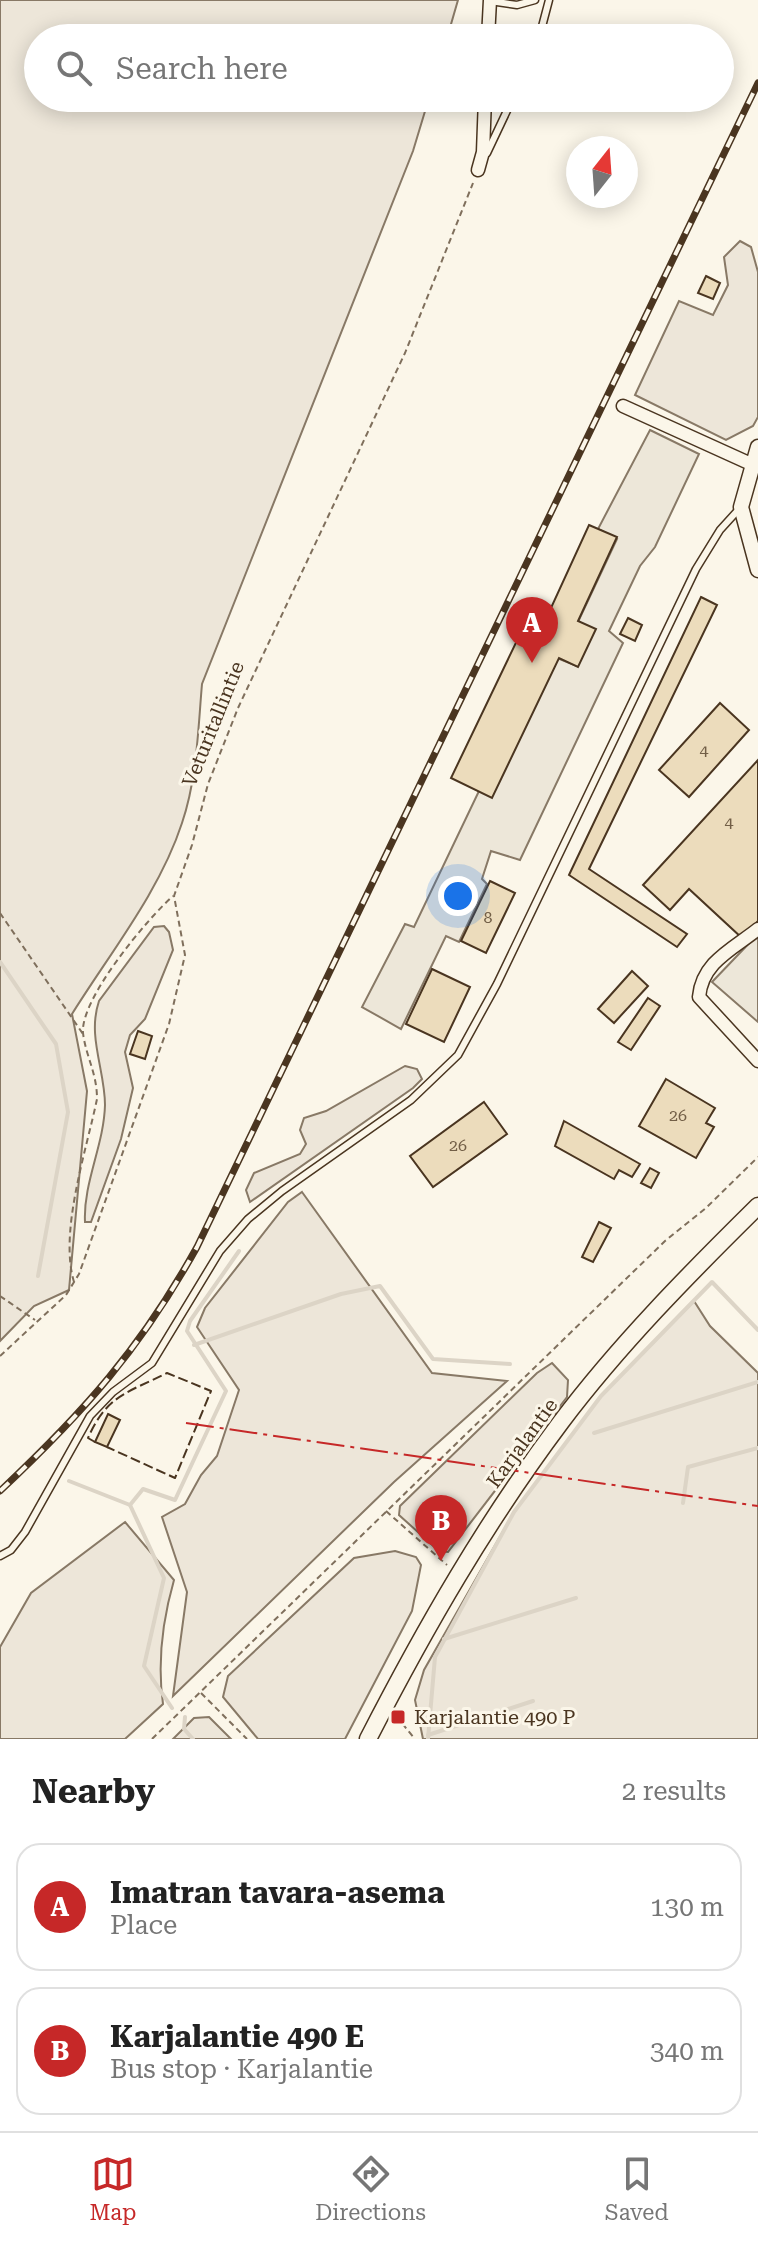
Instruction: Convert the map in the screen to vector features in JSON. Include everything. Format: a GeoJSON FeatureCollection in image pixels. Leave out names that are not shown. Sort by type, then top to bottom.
{"type":"FeatureCollection","features":[{"type":"Feature","properties":{"kind":"main road","name":"Karjalantie"},"geometry":{"type":"LineString","coordinates":[[368,1739],[457,1574],[563,1420],[700,1264],[758,1206]]}},
{"type":"Feature","properties":{"kind":"street"},"geometry":{"type":"LineString","coordinates":[[489,24],[490,0]]}},
{"type":"Feature","properties":{"kind":"street"},"geometry":{"type":"LineString","coordinates":[[478,170],[483,152],[484,112]]}},
{"type":"Feature","properties":{"kind":"street"},"geometry":{"type":"LineString","coordinates":[[623,406],[751,464]]}},
{"type":"Feature","properties":{"kind":"street"},"geometry":{"type":"LineString","coordinates":[[758,447],[741,507],[758,570]]}},
{"type":"Feature","properties":{"kind":"street"},"geometry":{"type":"LineString","coordinates":[[758,929],[715,961],[701,978],[699,997],[758,1061]]}},
{"type":"Feature","properties":{"kind":"lane"},"geometry":{"type":"LineString","coordinates":[[490,0],[517,5],[535,0]]}},
{"type":"Feature","properties":{"kind":"lane"},"geometry":{"type":"LineString","coordinates":[[543,24],[549,0]]}},
{"type":"Feature","properties":{"kind":"lane"},"geometry":{"type":"LineString","coordinates":[[478,170],[506,112]]}},
{"type":"Feature","properties":{"kind":"lane"},"geometry":{"type":"LineString","coordinates":[[0,1556],[11,1550],[25,1532],[90,1416],[113,1392],[152,1363],[220,1251],[239,1230],[282,1191],[411,1100],[458,1055],[497,984],[696,569],[720,530],[741,507]]}},
{"type":"Feature","properties":{"kind":"path","name":"Veturitallintie"},"geometry":{"type":"LineString","coordinates":[[174,896],[192,845],[208,784],[238,708],[405,353],[478,170]]}},
{"type":"Feature","properties":{"kind":"path"},"geometry":{"type":"LineString","coordinates":[[0,1356],[66,1295],[74,1282],[135,1125],[173,1010],[185,955],[174,896],[157,910],[87,1007],[83,1034]]}},
{"type":"Feature","properties":{"kind":"path"},"geometry":{"type":"LineString","coordinates":[[0,913],[83,1034],[97,1077],[97,1099],[70,1236],[68,1262],[74,1282]]}},
{"type":"Feature","properties":{"kind":"path"},"geometry":{"type":"LineString","coordinates":[[152,1739],[653,1252],[758,1157]]}},
{"type":"Feature","properties":{"kind":"path"},"geometry":{"type":"LineString","coordinates":[[0,1296],[37,1322]]}},
{"type":"Feature","properties":{"kind":"path"},"geometry":{"type":"LineString","coordinates":[[386,1510],[457,1574]]}},
{"type":"Feature","properties":{"kind":"path"},"geometry":{"type":"LineString","coordinates":[[200,1693],[247,1739]]}},
{"type":"Feature","properties":{"kind":"path"},"geometry":{"type":"LineString","coordinates":[[383,1710],[405,1723],[415,1739]]}},
{"type":"Feature","properties":{"kind":"shaded area"},"geometry":{"type":"Polygon","coordinates":[[[0,0],[458,0],[451,24],[24,24],[24,112],[425,112],[413,151],[202,684],[191,789],[173,848],[148,897],[72,1014],[87,1091],[69,1290],[34,1306],[0,1341],[0,0]]]}},
{"type":"Feature","properties":{"kind":"shaded area"},"geometry":{"type":"Polygon","coordinates":[[[740,241],[751,247],[758,272],[758,417],[753,426],[726,440],[635,395],[679,301],[713,315],[728,285],[724,257],[740,241]]]}},
{"type":"Feature","properties":{"kind":"shaded area"},"geometry":{"type":"Polygon","coordinates":[[[650,430],[699,454],[655,547],[640,566],[609,631],[623,643],[520,860],[491,851],[482,879],[487,884],[459,942],[446,936],[401,1029],[362,1007],[405,924],[414,927],[479,791],[557,658],[577,666],[577,624],[617,539],[598,529],[650,430]]]}},
{"type":"Feature","properties":{"kind":"shaded area"},"geometry":{"type":"Polygon","coordinates":[[[164,926],[169,932],[173,950],[145,1019],[130,1035],[125,1052],[133,1088],[121,1139],[91,1222],[85,1222],[87,1193],[105,1105],[95,1027],[99,1001],[154,927],[164,926]]]}},
{"type":"Feature","properties":{"kind":"shaded area"},"geometry":{"type":"Polygon","coordinates":[[[758,934],[758,1022],[712,982],[758,934]]]}},
{"type":"Feature","properties":{"kind":"shaded area"},"geometry":{"type":"Polygon","coordinates":[[[405,1066],[417,1069],[422,1079],[413,1088],[250,1202],[246,1190],[254,1173],[300,1154],[306,1144],[300,1130],[304,1118],[326,1111],[405,1066]]]}},
{"type":"Feature","properties":{"kind":"shaded area"},"geometry":{"type":"Polygon","coordinates":[[[302,1192],[432,1373],[507,1381],[394,1482],[173,1696],[187,1592],[162,1517],[185,1504],[201,1475],[217,1456],[239,1390],[197,1327],[205,1308],[288,1202],[302,1192]]]}},
{"type":"Feature","properties":{"kind":"shaded area"},"geometry":{"type":"Polygon","coordinates":[[[694,1301],[710,1326],[758,1373],[758,1739],[423,1739],[415,1700],[424,1670],[514,1512],[601,1396],[694,1301]]]}},
{"type":"Feature","properties":{"kind":"shaded area"},"geometry":{"type":"Polygon","coordinates":[[[552,1363],[568,1380],[567,1397],[448,1552],[439,1551],[399,1515],[400,1506],[537,1373],[552,1363]]]}},
{"type":"Feature","properties":{"kind":"shaded area"},"geometry":{"type":"Polygon","coordinates":[[[125,1522],[174,1580],[162,1642],[160,1672],[163,1704],[125,1739],[0,1739],[0,1647],[31,1593],[125,1522]]]}},
{"type":"Feature","properties":{"kind":"shaded area"},"geometry":{"type":"Polygon","coordinates":[[[395,1551],[416,1557],[421,1565],[412,1611],[345,1739],[258,1739],[223,1697],[228,1676],[354,1558],[395,1551]]]}},
{"type":"Feature","properties":{"kind":"shaded area"},"geometry":{"type":"Polygon","coordinates":[[[209,1717],[231,1739],[173,1739],[194,1718],[209,1717]]]}},
{"type":"Feature","properties":{"kind":"building"},"geometry":{"type":"Polygon","coordinates":[[[706,276],[720,283],[713,299],[698,293],[706,276]]]}},
{"type":"Feature","properties":{"kind":"building"},"geometry":{"type":"Polygon","coordinates":[[[589,525],[617,537],[578,621],[596,629],[578,667],[559,658],[492,798],[451,778],[536,601],[551,608],[589,525]]]}},
{"type":"Feature","properties":{"kind":"building"},"geometry":{"type":"Polygon","coordinates":[[[701,597],[717,605],[589,869],[687,934],[677,947],[569,875],[701,597]]]}},
{"type":"Feature","properties":{"kind":"building"},"geometry":{"type":"Polygon","coordinates":[[[628,618],[642,625],[635,641],[620,634],[628,618]]]}},
{"type":"Feature","properties":{"kind":"building"},"geometry":{"type":"Polygon","coordinates":[[[720,703],[749,730],[689,797],[659,770],[720,703]]]}},
{"type":"Feature","properties":{"kind":"building"},"geometry":{"type":"Polygon","coordinates":[[[758,760],[758,921],[742,938],[689,889],[670,910],[643,885],[758,760]]]}},
{"type":"Feature","properties":{"kind":"building"},"geometry":{"type":"Polygon","coordinates":[[[490,881],[515,893],[486,953],[461,941],[490,881]]]}},
{"type":"Feature","properties":{"kind":"building"},"geometry":{"type":"Polygon","coordinates":[[[432,969],[470,987],[444,1042],[406,1024],[432,969]]]}},
{"type":"Feature","properties":{"kind":"building"},"geometry":{"type":"Polygon","coordinates":[[[632,971],[648,986],[614,1023],[598,1009],[632,971]]]}},
{"type":"Feature","properties":{"kind":"building"},"geometry":{"type":"Polygon","coordinates":[[[648,998],[660,1006],[631,1050],[618,1042],[648,998]]]}},
{"type":"Feature","properties":{"kind":"building"},"geometry":{"type":"Polygon","coordinates":[[[138,1031],[152,1036],[145,1059],[130,1054],[138,1031]]]}},
{"type":"Feature","properties":{"kind":"building"},"geometry":{"type":"Polygon","coordinates":[[[666,1079],[715,1108],[706,1123],[714,1127],[696,1158],[639,1126],[666,1079]]]}},
{"type":"Feature","properties":{"kind":"building"},"geometry":{"type":"Polygon","coordinates":[[[484,1102],[507,1134],[433,1187],[410,1156],[484,1102]]]}},
{"type":"Feature","properties":{"kind":"building"},"geometry":{"type":"Polygon","coordinates":[[[564,1121],[640,1164],[632,1177],[619,1170],[614,1179],[555,1146],[564,1121]]]}},
{"type":"Feature","properties":{"kind":"building"},"geometry":{"type":"Polygon","coordinates":[[[650,1168],[659,1173],[651,1188],[641,1183],[650,1168]]]}},
{"type":"Feature","properties":{"kind":"building"},"geometry":{"type":"Polygon","coordinates":[[[599,1222],[611,1228],[593,1262],[582,1257],[599,1222]]]}},
{"type":"Feature","properties":{"kind":"building"},"geometry":{"type":"Polygon","coordinates":[[[108,1414],[120,1420],[107,1447],[95,1442],[108,1414]]]}},
{"type":"Feature","properties":{"kind":"waterway"},"geometry":{"type":"LineString","coordinates":[[0,962],[56,1044],[68,1112],[38,1276]]}},
{"type":"Feature","properties":{"kind":"waterway"},"geometry":{"type":"LineString","coordinates":[[130,1505],[143,1489],[175,1500],[226,1391],[187,1331],[190,1321],[239,1251]]}},
{"type":"Feature","properties":{"kind":"waterway"},"geometry":{"type":"LineString","coordinates":[[428,1739],[435,1657],[514,1512],[601,1396],[712,1282],[758,1330]]}},
{"type":"Feature","properties":{"kind":"waterway"},"geometry":{"type":"LineString","coordinates":[[194,1345],[341,1294],[380,1286],[433,1359],[510,1364]]}},
{"type":"Feature","properties":{"kind":"waterway"},"geometry":{"type":"LineString","coordinates":[[594,1433],[758,1382]]}},
{"type":"Feature","properties":{"kind":"waterway"},"geometry":{"type":"LineString","coordinates":[[683,1503],[688,1467],[758,1448]]}},
{"type":"Feature","properties":{"kind":"waterway"},"geometry":{"type":"LineString","coordinates":[[69,1481],[130,1505],[164,1578],[144,1666],[172,1708]]}},
{"type":"Feature","properties":{"kind":"waterway"},"geometry":{"type":"LineString","coordinates":[[444,1639],[576,1598]]}},
{"type":"Feature","properties":{"kind":"waterway"},"geometry":{"type":"LineString","coordinates":[[428,1735],[533,1701]]}},
{"type":"Feature","properties":{"kind":"waterway"},"geometry":{"type":"LineString","coordinates":[[185,1717],[184,1729],[193,1739]]}},
{"type":"Feature","properties":{"kind":"railway"},"geometry":{"type":"LineString","coordinates":[[0,1491],[58,1434],[109,1377],[154,1317],[197,1247],[758,83]]}},
{"type":"Feature","properties":{"kind":"fence"},"geometry":{"type":"LineString","coordinates":[[95,1442],[88,1438],[111,1404],[129,1391],[167,1373],[211,1391],[175,1478],[107,1447]]}},
{"type":"Feature","properties":{"kind":"power"},"geometry":{"type":"LineString","coordinates":[[186,1423],[758,1506]]}},
{"type":"Feature","properties":{"kind":"place","name":"Imatran tavara-asema"},"geometry":{"type":"Point","coordinates":[532,663]}},
{"type":"Feature","properties":{"kind":"place","name":"Karjalantie 490 E"},"geometry":{"type":"Point","coordinates":[441,1561]}},
{"type":"Feature","properties":{"kind":"place","name":"Karjalantie 490 P"},"geometry":{"type":"Point","coordinates":[398,1717]}}]}
